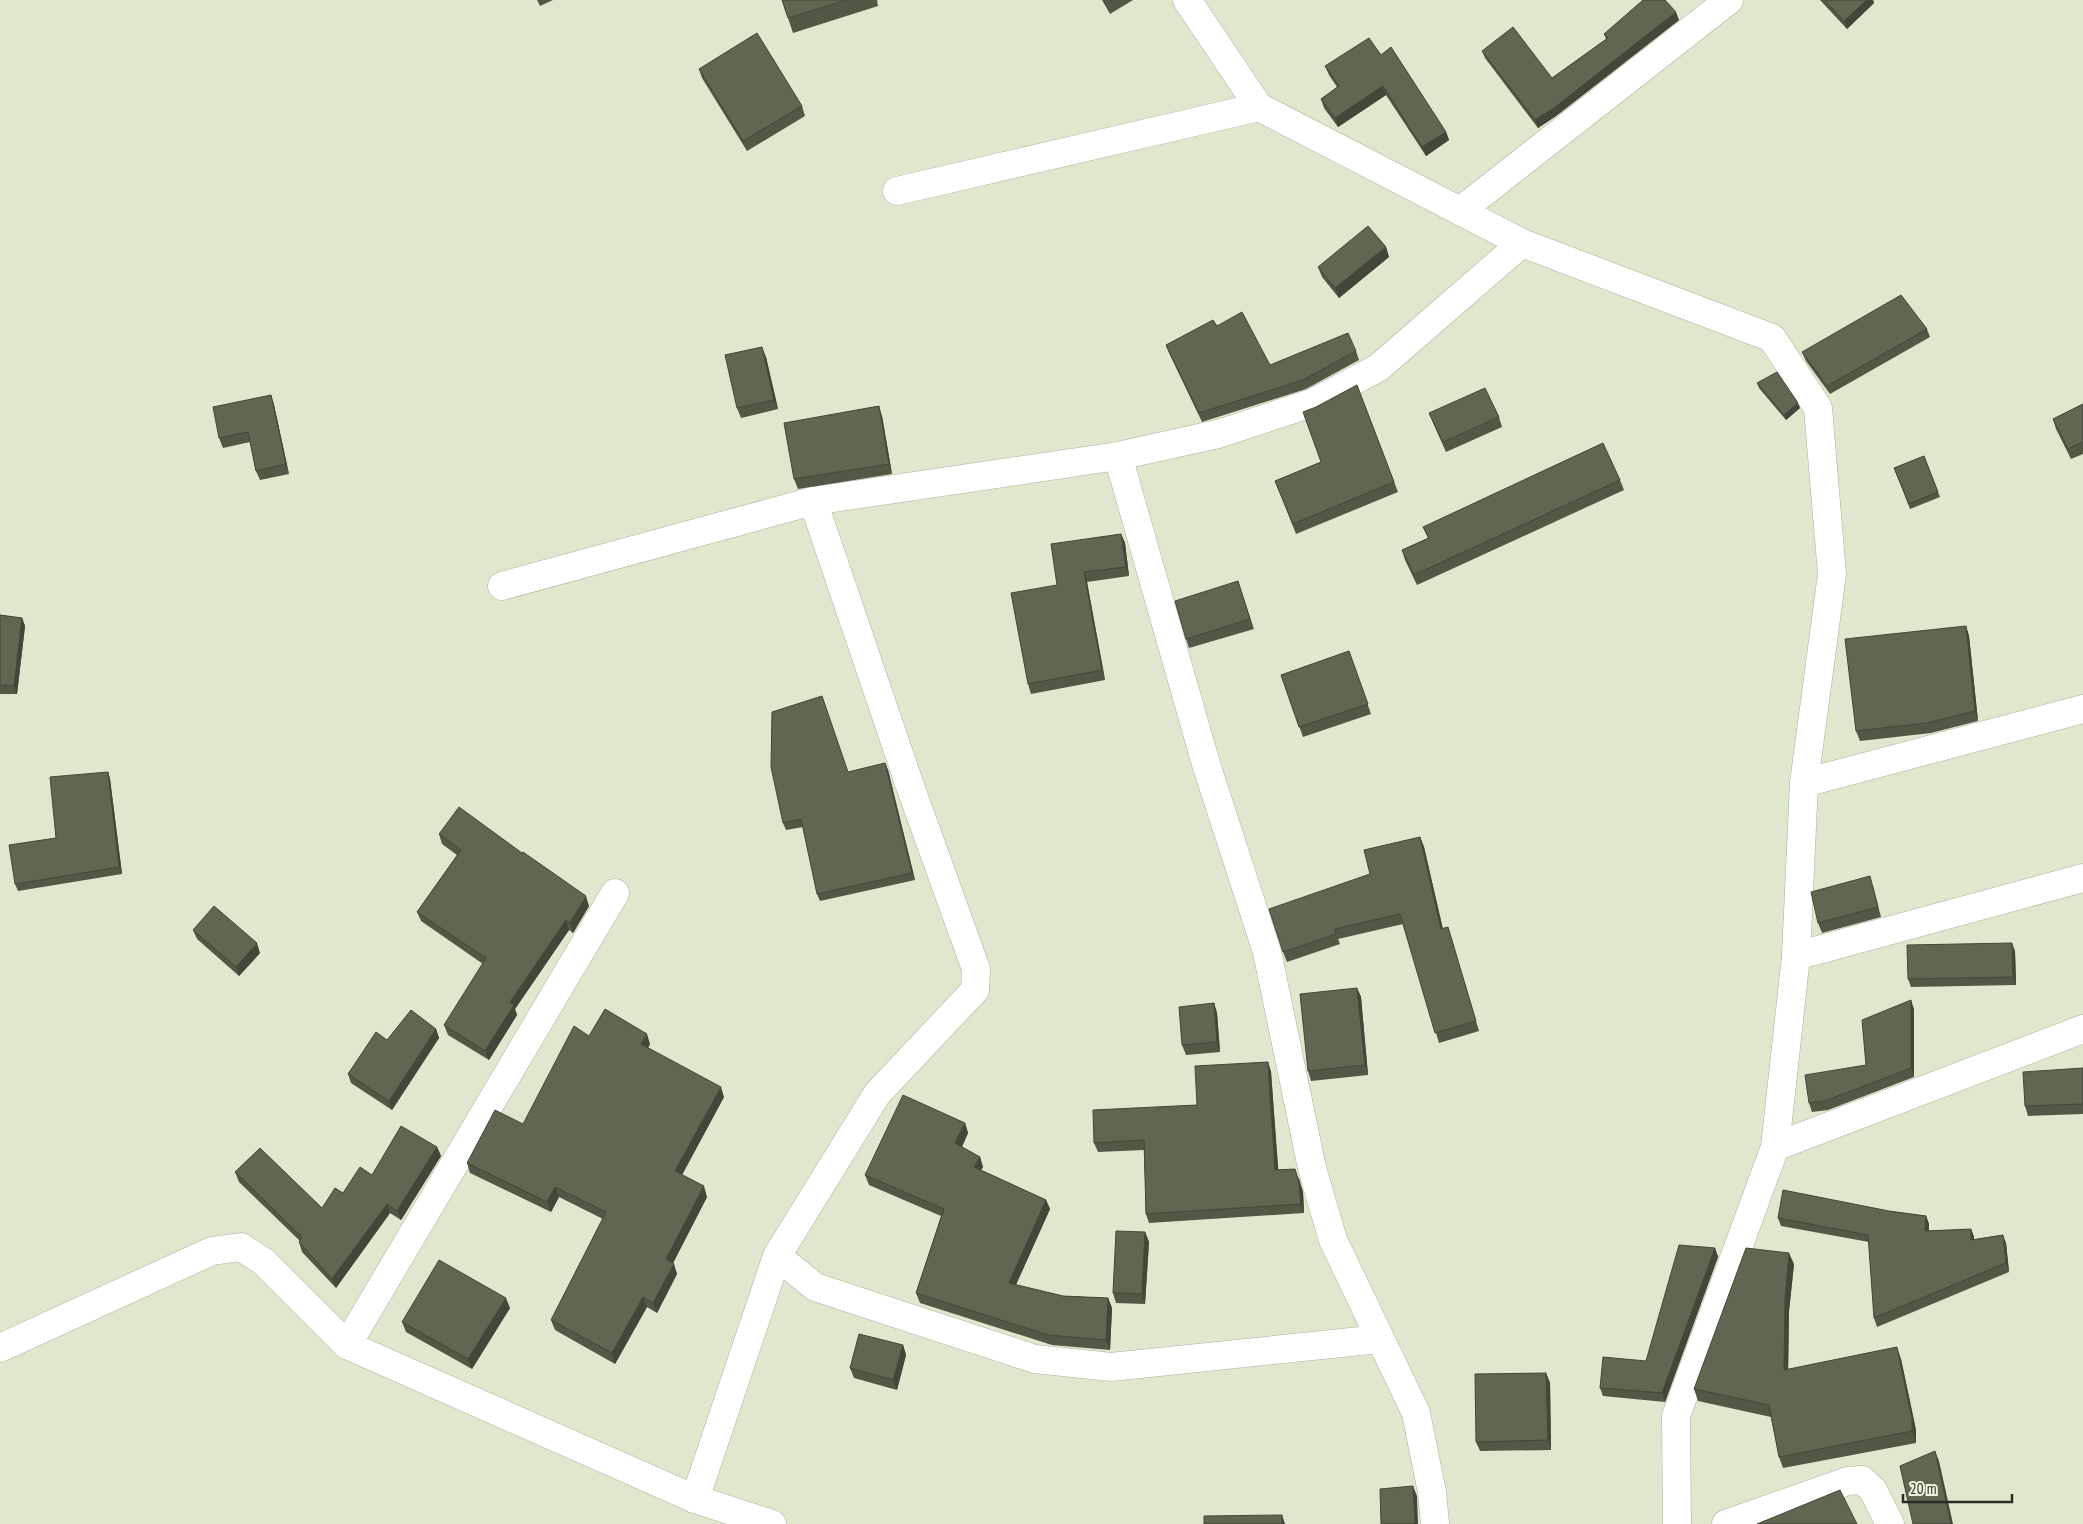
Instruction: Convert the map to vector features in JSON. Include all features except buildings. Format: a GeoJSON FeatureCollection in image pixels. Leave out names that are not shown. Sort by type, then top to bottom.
{"type":"FeatureCollection","features":[{"type":"Feature","properties":{"kind":"street"},"geometry":{"type":"LineString","coordinates":[[1187,0],[1259,107],[1522,243],[1772,338],[1818,408],[1832,574],[1804,783],[1796,956],[1775,1147],[1676,1416],[1677,1524]]}},
{"type":"Feature","properties":{"kind":"street"},"geometry":{"type":"LineString","coordinates":[[1460,212],[1729,0]]}},
{"type":"Feature","properties":{"kind":"street"},"geometry":{"type":"LineString","coordinates":[[897,192],[1259,107]]}},
{"type":"Feature","properties":{"kind":"street"},"geometry":{"type":"LineString","coordinates":[[502,586],[813,501],[1118,456],[1218,434],[1312,403],[1378,368],[1522,243]]}},
{"type":"Feature","properties":{"kind":"street"},"geometry":{"type":"LineString","coordinates":[[1118,456],[1206,764],[1267,952],[1312,1168],[1333,1240],[1416,1413],[1432,1492],[1435,1524]]}},
{"type":"Feature","properties":{"kind":"street"},"geometry":{"type":"LineString","coordinates":[[695,1499],[777,1256],[877,1094],[975,990],[976,969],[910,786],[813,501]]}},
{"type":"Feature","properties":{"kind":"street"},"geometry":{"type":"LineString","coordinates":[[1804,783],[2083,709]]}},
{"type":"Feature","properties":{"kind":"street"},"geometry":{"type":"LineString","coordinates":[[1796,956],[2083,878]]}},
{"type":"Feature","properties":{"kind":"street"},"geometry":{"type":"LineString","coordinates":[[347,1345],[615,894]]}},
{"type":"Feature","properties":{"kind":"street"},"geometry":{"type":"LineString","coordinates":[[1775,1147],[2083,1029]]}},
{"type":"Feature","properties":{"kind":"street"},"geometry":{"type":"LineString","coordinates":[[0,1348],[212,1251],[241,1247],[264,1262],[347,1345],[695,1499],[772,1524]]}},
{"type":"Feature","properties":{"kind":"street"},"geometry":{"type":"LineString","coordinates":[[777,1256],[815,1287],[1035,1359],[1111,1367],[1380,1339]]}},
{"type":"Feature","properties":{"kind":"street"},"geometry":{"type":"LineString","coordinates":[[1726,1524],[1848,1481],[1862,1480],[1873,1490],[1890,1524]]}}]}
